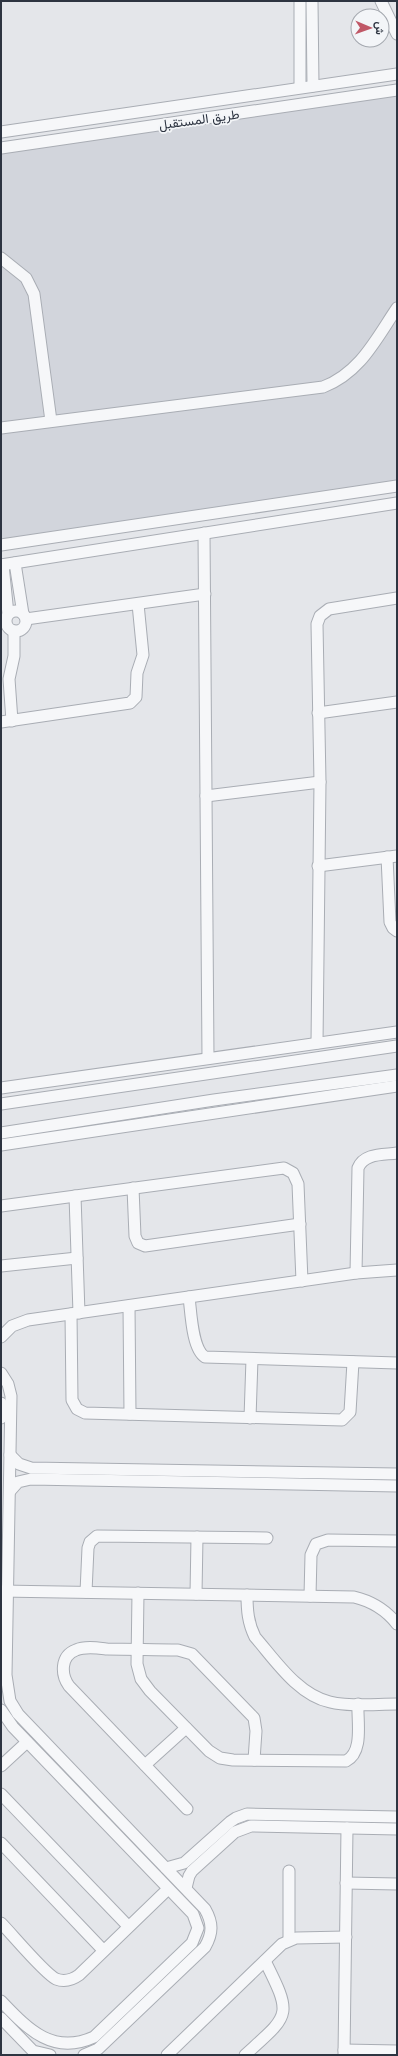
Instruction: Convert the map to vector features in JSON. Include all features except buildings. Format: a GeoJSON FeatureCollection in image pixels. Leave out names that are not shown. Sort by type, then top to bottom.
{"type":"FeatureCollection","features":[{"type":"Feature","properties":{"kind":"street"},"geometry":{"type":"LineString","coordinates":[[300,1],[300,88]]}},
{"type":"Feature","properties":{"kind":"street"},"geometry":{"type":"LineString","coordinates":[[312,1],[312,86]]}},
{"type":"Feature","properties":{"kind":"street"},"geometry":{"type":"LineString","coordinates":[[381,1],[397,34]]}},
{"type":"Feature","properties":{"kind":"street","name":"طريق المستقبل"},"geometry":{"type":"LineString","coordinates":[[1,132],[397,74]]}},
{"type":"Feature","properties":{"kind":"street","name":"طريق المستقبل"},"geometry":{"type":"LineString","coordinates":[[1,148],[397,90]]}},
{"type":"Feature","properties":{"kind":"street"},"geometry":{"type":"LineString","coordinates":[[1,258],[26,278],[34,294],[51,421]]}},
{"type":"Feature","properties":{"kind":"street"},"geometry":{"type":"LineString","coordinates":[[1,428],[323,387],[346,376],[356,367],[397,308]]}},
{"type":"Feature","properties":{"kind":"street"},"geometry":{"type":"LineString","coordinates":[[1,543],[397,486]]}},
{"type":"Feature","properties":{"kind":"street"},"geometry":{"type":"LineString","coordinates":[[15,563],[24,617],[23,628],[14,631],[8,628],[5,620],[2,565],[397,502]]}},
{"type":"Feature","properties":{"kind":"street"},"geometry":{"type":"LineString","coordinates":[[204,533],[208,1058]]}},
{"type":"Feature","properties":{"kind":"street"},"geometry":{"type":"LineString","coordinates":[[5,620],[17,611],[24,617],[138,604],[205,594]]}},
{"type":"Feature","properties":{"kind":"street"},"geometry":{"type":"LineString","coordinates":[[317,1043],[320,782],[317,624],[320,616],[325,610],[397,598]]}},
{"type":"Feature","properties":{"kind":"street"},"geometry":{"type":"LineString","coordinates":[[14,631],[14,656],[5,682],[6,722],[130,704],[136,697],[137,673],[143,655],[138,604]]}},
{"type":"Feature","properties":{"kind":"street"},"geometry":{"type":"LineString","coordinates":[[318,713],[397,702]]}},
{"type":"Feature","properties":{"kind":"street"},"geometry":{"type":"LineString","coordinates":[[206,796],[320,782]]}},
{"type":"Feature","properties":{"kind":"street"},"geometry":{"type":"LineString","coordinates":[[318,866],[392,856],[390,922],[397,931]]}},
{"type":"Feature","properties":{"kind":"street"},"geometry":{"type":"LineString","coordinates":[[1,1088],[397,1032]]}},
{"type":"Feature","properties":{"kind":"street"},"geometry":{"type":"LineString","coordinates":[[1,1104],[397,1046]]}},
{"type":"Feature","properties":{"kind":"street"},"geometry":{"type":"LineString","coordinates":[[1,1133],[214,1100],[397,1075]]}},
{"type":"Feature","properties":{"kind":"street"},"geometry":{"type":"LineString","coordinates":[[1,1145],[397,1086]]}},
{"type":"Feature","properties":{"kind":"street"},"geometry":{"type":"LineString","coordinates":[[356,1273],[360,1163],[368,1157],[397,1153]]}},
{"type":"Feature","properties":{"kind":"street"},"geometry":{"type":"LineString","coordinates":[[1,1206],[284,1168],[293,1173],[297,1180],[302,1281]]}},
{"type":"Feature","properties":{"kind":"street"},"geometry":{"type":"LineString","coordinates":[[133,1188],[135,1236],[138,1243],[145,1246],[300,1224]]}},
{"type":"Feature","properties":{"kind":"street"},"geometry":{"type":"LineString","coordinates":[[75,1196],[77,1258],[71,1394],[74,1405],[77,1409],[86,1413],[338,1420],[345,1418],[351,1408],[353,1362]]}},
{"type":"Feature","properties":{"kind":"street"},"geometry":{"type":"LineString","coordinates":[[1,1266],[77,1258]]}},
{"type":"Feature","properties":{"kind":"street"},"geometry":{"type":"LineString","coordinates":[[1,1337],[7,1329],[17,1323],[75,1313],[356,1273],[397,1270]]}},
{"type":"Feature","properties":{"kind":"street"},"geometry":{"type":"LineString","coordinates":[[189,1297],[196,1346],[200,1354],[209,1358],[397,1363]]}},
{"type":"Feature","properties":{"kind":"street"},"geometry":{"type":"LineString","coordinates":[[129,1306],[130,1414]]}},
{"type":"Feature","properties":{"kind":"street"},"geometry":{"type":"LineString","coordinates":[[250,1418],[252,1359]]}},
{"type":"Feature","properties":{"kind":"street"},"geometry":{"type":"LineString","coordinates":[[1,1373],[8,1384],[11,1396],[10,1491],[4,1591],[6,1675],[10,1701],[18,1714],[205,1909],[210,1918],[212,1928],[210,1939],[205,1948],[98,2049],[86,2055]]}},
{"type":"Feature","properties":{"kind":"street"},"geometry":{"type":"LineString","coordinates":[[1,1404],[1,1418]]}},
{"type":"Feature","properties":{"kind":"street"},"geometry":{"type":"LineString","coordinates":[[10,1455],[19,1464],[31,1468],[397,1474]]}},
{"type":"Feature","properties":{"kind":"street"},"geometry":{"type":"LineString","coordinates":[[10,1491],[18,1482],[31,1479],[397,1486]]}},
{"type":"Feature","properties":{"kind":"street"},"geometry":{"type":"LineString","coordinates":[[86,1592],[88,1548],[90,1542],[97,1536],[266,1538]]}},
{"type":"Feature","properties":{"kind":"street"},"geometry":{"type":"LineString","coordinates":[[196,1537],[196,1594]]}},
{"type":"Feature","properties":{"kind":"street"},"geometry":{"type":"LineString","coordinates":[[310,1596],[311,1555],[316,1544],[328,1540],[397,1541]]}},
{"type":"Feature","properties":{"kind":"street"},"geometry":{"type":"LineString","coordinates":[[4,1591],[354,1597],[362,1599],[383,1610],[397,1624]]}},
{"type":"Feature","properties":{"kind":"street"},"geometry":{"type":"LineString","coordinates":[[138,1593],[138,1672],[145,1686],[214,1755],[226,1759],[341,1762],[351,1758],[357,1749],[358,1704]]}},
{"type":"Feature","properties":{"kind":"street"},"geometry":{"type":"LineString","coordinates":[[247,1595],[250,1628],[296,1683],[316,1697],[329,1702],[397,1704]]}},
{"type":"Feature","properties":{"kind":"street"},"geometry":{"type":"LineString","coordinates":[[187,1809],[69,1686],[64,1675],[65,1660],[77,1650],[137,1649],[186,1651],[198,1659],[254,1718],[256,1730],[254,1760]]}},
{"type":"Feature","properties":{"kind":"street"},"geometry":{"type":"LineString","coordinates":[[1,1710],[9,1722],[27,1742],[193,1914],[196,1921],[196,1935],[192,1943],[94,2037],[81,2043],[54,2044],[36,2037],[1,2001]]}},
{"type":"Feature","properties":{"kind":"street"},"geometry":{"type":"LineString","coordinates":[[145,1765],[186,1728]]}},
{"type":"Feature","properties":{"kind":"street"},"geometry":{"type":"LineString","coordinates":[[1,1766],[27,1742]]}},
{"type":"Feature","properties":{"kind":"street"},"geometry":{"type":"LineString","coordinates":[[75,1792],[84,1783]]}},
{"type":"Feature","properties":{"kind":"street"},"geometry":{"type":"LineString","coordinates":[[1,1794],[128,1926]]}},
{"type":"Feature","properties":{"kind":"street"},"geometry":{"type":"LineString","coordinates":[[166,1868],[184,1863],[230,1822],[241,1816],[254,1814],[397,1817]]}},
{"type":"Feature","properties":{"kind":"street"},"geometry":{"type":"LineString","coordinates":[[378,1829],[379,1816]]}},
{"type":"Feature","properties":{"kind":"street"},"geometry":{"type":"LineString","coordinates":[[186,1888],[186,1882],[192,1871],[235,1832],[243,1828],[260,1826],[397,1830]]}},
{"type":"Feature","properties":{"kind":"street"},"geometry":{"type":"LineString","coordinates":[[347,1828],[344,2052],[397,2051]]}},
{"type":"Feature","properties":{"kind":"street"},"geometry":{"type":"LineString","coordinates":[[1,1843],[103,1950]]}},
{"type":"Feature","properties":{"kind":"street"},"geometry":{"type":"LineString","coordinates":[[289,1871],[289,1940]]}},
{"type":"Feature","properties":{"kind":"street"},"geometry":{"type":"LineString","coordinates":[[346,1883],[397,1884]]}},
{"type":"Feature","properties":{"kind":"street"},"geometry":{"type":"LineString","coordinates":[[1,1923],[50,1975],[62,1980],[74,1978],[168,1889]]}},
{"type":"Feature","properties":{"kind":"street"},"geometry":{"type":"LineString","coordinates":[[168,2055],[265,1961],[289,1940],[303,1938],[346,1937]]}},
{"type":"Feature","properties":{"kind":"street"},"geometry":{"type":"LineString","coordinates":[[245,2055],[276,2026],[283,2011],[282,1995],[265,1961]]}},
{"type":"Feature","properties":{"kind":"street"},"geometry":{"type":"LineString","coordinates":[[138,1994],[146,2003]]}},
{"type":"Feature","properties":{"kind":"street"},"geometry":{"type":"LineString","coordinates":[[1,2018],[35,2053],[50,2055]]}},
{"type":"Feature","properties":{"kind":"shaded area"},"geometry":{"type":"Polygon","coordinates":[[[397,84],[397,481],[1,541],[1,142],[397,84]]]}}]}
